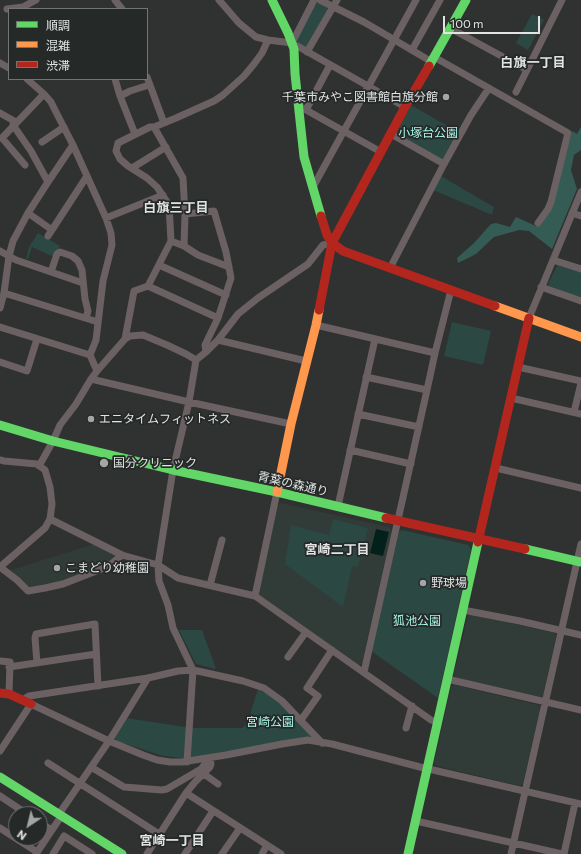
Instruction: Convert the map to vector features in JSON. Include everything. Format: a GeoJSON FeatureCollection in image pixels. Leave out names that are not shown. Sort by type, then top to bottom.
{"type":"FeatureCollection","features":[{"type":"Feature","properties":{"kind":"street"},"geometry":{"type":"LineString","coordinates":[[10,8],[36,0]]}},
{"type":"Feature","properties":{"kind":"street"},"geometry":{"type":"LineString","coordinates":[[115,0],[121,8]]}},
{"type":"Feature","properties":{"kind":"street"},"geometry":{"type":"LineString","coordinates":[[272,0],[292,43],[295,55],[295,74],[302,108],[303,150],[326,235],[332,243],[340,249],[390,268],[581,337]]}},
{"type":"Feature","properties":{"kind":"street"},"geometry":{"type":"LineString","coordinates":[[292,43],[314,0]]}},
{"type":"Feature","properties":{"kind":"street"},"geometry":{"type":"LineString","coordinates":[[320,0],[335,3],[394,40],[489,88],[568,133],[551,202],[538,223]]}},
{"type":"Feature","properties":{"kind":"street"},"geometry":{"type":"LineString","coordinates":[[313,187],[416,0]]}},
{"type":"Feature","properties":{"kind":"street"},"geometry":{"type":"LineString","coordinates":[[412,50],[440,0]]}},
{"type":"Feature","properties":{"kind":"street"},"geometry":{"type":"LineString","coordinates":[[255,596],[291,424],[316,325],[332,243],[405,107],[466,0]]}},
{"type":"Feature","properties":{"kind":"street"},"geometry":{"type":"LineString","coordinates":[[516,92],[562,0]]}},
{"type":"Feature","properties":{"kind":"street"},"geometry":{"type":"LineString","coordinates":[[223,2],[238,23],[256,37],[292,43],[405,107]]}},
{"type":"Feature","properties":{"kind":"street"},"geometry":{"type":"LineString","coordinates":[[307,52],[335,3]]}},
{"type":"Feature","properties":{"kind":"street"},"geometry":{"type":"LineString","coordinates":[[450,28],[527,70]]}},
{"type":"Feature","properties":{"kind":"street"},"geometry":{"type":"LineString","coordinates":[[125,339],[134,291],[148,286],[171,240],[169,205],[157,187],[148,178],[128,166],[120,158],[116,151],[118,143],[150,127],[164,123],[214,101],[223,95],[254,64],[262,53],[268,40]]}},
{"type":"Feature","properties":{"kind":"street"},"geometry":{"type":"LineString","coordinates":[[302,108],[330,65]]}},
{"type":"Feature","properties":{"kind":"street"},"geometry":{"type":"LineString","coordinates":[[28,80],[51,102],[73,145],[106,218],[111,233],[112,245],[103,281],[96,340],[90,355],[97,371]]}},
{"type":"Feature","properties":{"kind":"street"},"geometry":{"type":"LineString","coordinates":[[115,80],[135,134]]}},
{"type":"Feature","properties":{"kind":"street"},"geometry":{"type":"LineString","coordinates":[[148,80],[164,123]]}},
{"type":"Feature","properties":{"kind":"street"},"geometry":{"type":"LineString","coordinates":[[120,96],[149,85]]}},
{"type":"Feature","properties":{"kind":"street"},"geometry":{"type":"LineString","coordinates":[[390,268],[444,164],[471,115],[489,88]]}},
{"type":"Feature","properties":{"kind":"street"},"geometry":{"type":"LineString","coordinates":[[25,165],[1,138],[44,94]]}},
{"type":"Feature","properties":{"kind":"street"},"geometry":{"type":"LineString","coordinates":[[302,108],[381,152]]}},
{"type":"Feature","properties":{"kind":"street"},"geometry":{"type":"LineString","coordinates":[[0,113],[15,124],[48,182]]}},
{"type":"Feature","properties":{"kind":"street"},"geometry":{"type":"LineString","coordinates":[[42,142],[64,127]]}},
{"type":"Feature","properties":{"kind":"street"},"geometry":{"type":"LineString","coordinates":[[154,127],[183,178],[185,214],[184,246]]}},
{"type":"Feature","properties":{"kind":"street"},"geometry":{"type":"LineString","coordinates":[[391,134],[444,164]]}},
{"type":"Feature","properties":{"kind":"street"},"geometry":{"type":"LineString","coordinates":[[0,308],[13,240],[28,213],[73,145]]}},
{"type":"Feature","properties":{"kind":"street"},"geometry":{"type":"LineString","coordinates":[[132,168],[166,147]]}},
{"type":"Feature","properties":{"kind":"street"},"geometry":{"type":"LineString","coordinates":[[28,213],[50,233],[87,176]]}},
{"type":"Feature","properties":{"kind":"street"},"geometry":{"type":"LineString","coordinates":[[408,854],[529,318],[581,192]]}},
{"type":"Feature","properties":{"kind":"street"},"geometry":{"type":"LineString","coordinates":[[106,218],[163,195]]}},
{"type":"Feature","properties":{"kind":"street"},"geometry":{"type":"LineString","coordinates":[[185,214],[214,211],[231,278],[218,318],[206,345],[206,352]]}},
{"type":"Feature","properties":{"kind":"street"},"geometry":{"type":"LineString","coordinates":[[572,214],[581,216]]}},
{"type":"Feature","properties":{"kind":"street"},"geometry":{"type":"LineString","coordinates":[[171,240],[198,255],[229,266]]}},
{"type":"Feature","properties":{"kind":"street"},"geometry":{"type":"LineString","coordinates":[[187,762],[193,670],[173,628],[168,605],[159,580],[158,565],[173,470],[189,402],[196,360],[218,340],[238,314],[258,298],[308,264],[323,245],[332,243]]}},
{"type":"Feature","properties":{"kind":"street"},"geometry":{"type":"LineString","coordinates":[[0,251],[16,260],[83,283]]}},
{"type":"Feature","properties":{"kind":"street"},"geometry":{"type":"LineString","coordinates":[[51,272],[57,254],[60,252],[72,256],[78,261],[82,270],[85,299],[88,311],[86,318]]}},
{"type":"Feature","properties":{"kind":"street"},"geometry":{"type":"LineString","coordinates":[[553,260],[581,269]]}},
{"type":"Feature","properties":{"kind":"street"},"geometry":{"type":"LineString","coordinates":[[159,265],[226,295]]}},
{"type":"Feature","properties":{"kind":"street"},"geometry":{"type":"LineString","coordinates":[[148,286],[218,318]]}},
{"type":"Feature","properties":{"kind":"street"},"geometry":{"type":"LineString","coordinates":[[541,287],[581,301]]}},
{"type":"Feature","properties":{"kind":"street"},"geometry":{"type":"LineString","coordinates":[[364,672],[450,290]]}},
{"type":"Feature","properties":{"kind":"street"},"geometry":{"type":"LineString","coordinates":[[4,293],[98,322]]}},
{"type":"Feature","properties":{"kind":"street"},"geometry":{"type":"LineString","coordinates":[[316,325],[435,353]]}},
{"type":"Feature","properties":{"kind":"street"},"geometry":{"type":"LineString","coordinates":[[0,327],[90,355]]}},
{"type":"Feature","properties":{"kind":"street"},"geometry":{"type":"LineString","coordinates":[[39,466],[60,425],[76,404],[91,379],[125,339],[130,336],[143,335],[167,344],[196,360]]}},
{"type":"Feature","properties":{"kind":"street"},"geometry":{"type":"LineString","coordinates":[[0,362],[27,371],[37,338]]}},
{"type":"Feature","properties":{"kind":"street"},"geometry":{"type":"LineString","coordinates":[[338,506],[374,339]]}},
{"type":"Feature","properties":{"kind":"street"},"geometry":{"type":"LineString","coordinates":[[218,340],[306,361]]}},
{"type":"Feature","properties":{"kind":"street"},"geometry":{"type":"LineString","coordinates":[[511,398],[577,413],[581,382],[518,367]]}},
{"type":"Feature","properties":{"kind":"street"},"geometry":{"type":"LineString","coordinates":[[366,377],[427,390]]}},
{"type":"Feature","properties":{"kind":"street"},"geometry":{"type":"LineString","coordinates":[[91,379],[291,424]]}},
{"type":"Feature","properties":{"kind":"street"},"geometry":{"type":"LineString","coordinates":[[358,414],[419,427]]}},
{"type":"Feature","properties":{"kind":"street","name":"青葉の森通り"},"geometry":{"type":"LineString","coordinates":[[0,425],[53,441],[173,470],[277,492],[398,521],[579,561]]}},
{"type":"Feature","properties":{"kind":"street"},"geometry":{"type":"LineString","coordinates":[[350,450],[411,464]]}},
{"type":"Feature","properties":{"kind":"street"},"geometry":{"type":"LineString","coordinates":[[0,460],[37,464],[44,470],[50,487],[52,504],[50,519],[45,528],[0,567],[28,591],[63,584],[110,566],[122,555]]}},
{"type":"Feature","properties":{"kind":"street"},"geometry":{"type":"LineString","coordinates":[[496,468],[581,488]]}},
{"type":"Feature","properties":{"kind":"street"},"geometry":{"type":"LineString","coordinates":[[50,519],[122,555],[158,565],[178,578],[255,596],[431,720],[437,722]]}},
{"type":"Feature","properties":{"kind":"street"},"geometry":{"type":"LineString","coordinates":[[210,585],[222,540]]}},
{"type":"Feature","properties":{"kind":"street"},"geometry":{"type":"LineString","coordinates":[[511,854],[545,702],[579,561],[581,544]]}},
{"type":"Feature","properties":{"kind":"street"},"geometry":{"type":"LineString","coordinates":[[463,610],[581,635]]}},
{"type":"Feature","properties":{"kind":"street"},"geometry":{"type":"LineString","coordinates":[[37,663],[36,634],[94,624],[98,686]]}},
{"type":"Feature","properties":{"kind":"street"},"geometry":{"type":"LineString","coordinates":[[288,657],[306,632]]}},
{"type":"Feature","properties":{"kind":"street"},"geometry":{"type":"LineString","coordinates":[[301,720],[318,696],[307,688],[332,650]]}},
{"type":"Feature","properties":{"kind":"street"},"geometry":{"type":"LineString","coordinates":[[9,667],[96,654]]}},
{"type":"Feature","properties":{"kind":"street"},"geometry":{"type":"LineString","coordinates":[[0,661],[10,662],[4,693],[27,702],[109,741],[157,760],[187,762],[308,740],[332,744],[578,803],[563,854],[416,821]]}},
{"type":"Feature","properties":{"kind":"street"},"geometry":{"type":"LineString","coordinates":[[0,752],[29,696],[148,678],[178,671],[193,670],[242,681],[264,688],[282,700],[322,743]]}},
{"type":"Feature","properties":{"kind":"street"},"geometry":{"type":"LineString","coordinates":[[0,828],[37,853],[52,830],[60,814],[90,767],[109,741],[148,678]]}},
{"type":"Feature","properties":{"kind":"street"},"geometry":{"type":"LineString","coordinates":[[447,679],[581,710]]}},
{"type":"Feature","properties":{"kind":"street"},"geometry":{"type":"LineString","coordinates":[[406,728],[412,706]]}},
{"type":"Feature","properties":{"kind":"street"},"geometry":{"type":"LineString","coordinates":[[90,767],[124,787],[162,790],[167,789],[201,769],[210,758]]}},
{"type":"Feature","properties":{"kind":"street"},"geometry":{"type":"LineString","coordinates":[[147,854],[186,793],[210,767],[210,758]]}},
{"type":"Feature","properties":{"kind":"street"},"geometry":{"type":"LineString","coordinates":[[48,763],[159,834]]}},
{"type":"Feature","properties":{"kind":"street"},"geometry":{"type":"LineString","coordinates":[[204,774],[218,784]]}},
{"type":"Feature","properties":{"kind":"street"},"geometry":{"type":"LineString","coordinates":[[1,780],[60,814],[122,854]]}},
{"type":"Feature","properties":{"kind":"street"},"geometry":{"type":"LineString","coordinates":[[186,793],[281,854]]}},
{"type":"Feature","properties":{"kind":"street"},"geometry":{"type":"LineString","coordinates":[[0,796],[15,806]]}},
{"type":"Feature","properties":{"kind":"street"},"geometry":{"type":"LineString","coordinates":[[185,854],[213,811]]}},
{"type":"Feature","properties":{"kind":"street"},"geometry":{"type":"LineString","coordinates":[[48,828],[52,830]]}},
{"type":"Feature","properties":{"kind":"street"},"geometry":{"type":"LineString","coordinates":[[222,854],[240,828]]}},
{"type":"Feature","properties":{"kind":"street"},"geometry":{"type":"LineString","coordinates":[[53,854],[64,836],[92,854]]}},
{"type":"Feature","properties":{"kind":"street"},"geometry":{"type":"LineString","coordinates":[[262,854],[267,846]]}},
{"type":"Feature","properties":{"kind":"shaded area"},"geometry":{"type":"Polygon","coordinates":[[[581,127],[581,150],[574,155],[571,170],[577,189],[552,249],[529,231],[519,230],[494,237],[476,254],[458,263],[457,258],[474,243],[491,224],[496,223],[510,227],[516,217],[536,226],[540,226],[550,211],[572,131],[577,134],[581,127]]]}},
{"type":"Feature","properties":{"kind":"shaded area"},"geometry":{"type":"Polygon","coordinates":[[[281,503],[389,527],[392,531],[362,664],[358,665],[259,596],[257,593],[277,506],[281,503]]]}},
{"type":"Feature","properties":{"kind":"shaded area"},"geometry":{"type":"Polygon","coordinates":[[[376,529],[389,532],[383,556],[370,553],[376,529]]]}},
{"type":"Feature","properties":{"kind":"shaded area","name":"こまどり幼稚園"},"geometry":{"type":"Polygon","coordinates":[[[94,544],[116,555],[116,559],[105,566],[64,581],[30,588],[8,571],[94,544]]]}},
{"type":"Feature","properties":{"kind":"shaded area"},"geometry":{"type":"Polygon","coordinates":[[[470,614],[554,633],[556,636],[543,695],[540,697],[455,678],[454,673],[468,616],[470,614]]]}},
{"type":"Feature","properties":{"kind":"shaded area"},"geometry":{"type":"Polygon","coordinates":[[[454,685],[538,705],[540,709],[523,783],[520,786],[437,766],[434,763],[451,687],[454,685]]]}},
{"type":"Feature","properties":{"kind":"green space"},"geometry":{"type":"Polygon","coordinates":[[[320,2],[327,6],[328,10],[306,48],[297,43],[295,39],[315,3],[320,2]]]}},
{"type":"Feature","properties":{"kind":"green space"},"geometry":{"type":"Polygon","coordinates":[[[532,14],[544,20],[528,50],[516,43],[532,14]]]}},
{"type":"Feature","properties":{"kind":"green space","name":"小塚台公園"},"geometry":{"type":"Polygon","coordinates":[[[411,105],[458,132],[442,160],[397,135],[396,132],[411,105]]]}},
{"type":"Feature","properties":{"kind":"green space"},"geometry":{"type":"Polygon","coordinates":[[[441,176],[494,207],[492,214],[433,190],[441,176]]]}},
{"type":"Feature","properties":{"kind":"green space"},"geometry":{"type":"Polygon","coordinates":[[[38,233],[60,246],[54,257],[32,247],[28,259],[26,259],[29,247],[38,233]]]}},
{"type":"Feature","properties":{"kind":"green space"},"geometry":{"type":"Polygon","coordinates":[[[560,262],[581,270],[581,298],[549,286],[548,284],[560,262]]]}},
{"type":"Feature","properties":{"kind":"green space"},"geometry":{"type":"Polygon","coordinates":[[[452,322],[491,331],[483,365],[444,356],[452,322]]]}},
{"type":"Feature","properties":{"kind":"green space"},"geometry":{"type":"Polygon","coordinates":[[[333,519],[368,528],[358,567],[352,566],[343,607],[285,564],[291,525],[329,535],[333,519]]]}},
{"type":"Feature","properties":{"kind":"green space","name":"狐池公園"},"geometry":{"type":"Polygon","coordinates":[[[402,530],[468,545],[471,549],[438,698],[371,651],[399,532],[402,530]]]}},
{"type":"Feature","properties":{"kind":"green space"},"geometry":{"type":"Polygon","coordinates":[[[179,630],[202,630],[216,669],[196,664],[179,630]]]}},
{"type":"Feature","properties":{"kind":"green space","name":"宮崎公園"},"geometry":{"type":"Polygon","coordinates":[[[258,689],[282,703],[311,734],[309,738],[192,759],[163,756],[117,741],[114,736],[126,718],[192,728],[242,728],[247,724],[258,689]]]}},
{"type":"Feature","properties":{"kind":"traffic: fast"},"geometry":{"type":"LineString","coordinates":[[272,0],[294,49],[295,74],[304,157],[321,216]]}},
{"type":"Feature","properties":{"kind":"traffic: fast"},"geometry":{"type":"LineString","coordinates":[[429,66],[466,0]]}},
{"type":"Feature","properties":{"kind":"traffic: fast"},"geometry":{"type":"LineString","coordinates":[[0,425],[53,441],[173,470],[277,492],[386,518]]}},
{"type":"Feature","properties":{"kind":"traffic: fast"},"geometry":{"type":"LineString","coordinates":[[408,854],[478,542]]}},
{"type":"Feature","properties":{"kind":"traffic: fast"},"geometry":{"type":"LineString","coordinates":[[525,549],[581,562]]}},
{"type":"Feature","properties":{"kind":"traffic: fast"},"geometry":{"type":"LineString","coordinates":[[0,777],[122,854]]}},
{"type":"Feature","properties":{"kind":"traffic: slow"},"geometry":{"type":"LineString","coordinates":[[495,306],[581,337]]}},
{"type":"Feature","properties":{"kind":"traffic: slow"},"geometry":{"type":"LineString","coordinates":[[277,492],[291,424],[319,310]]}},
{"type":"Feature","properties":{"kind":"traffic: jam"},"geometry":{"type":"LineString","coordinates":[[319,310],[332,243],[405,107],[429,66]]}},
{"type":"Feature","properties":{"kind":"traffic: jam"},"geometry":{"type":"LineString","coordinates":[[321,216],[327,235],[332,243],[343,251],[495,306]]}},
{"type":"Feature","properties":{"kind":"traffic: jam"},"geometry":{"type":"LineString","coordinates":[[478,542],[529,318]]}},
{"type":"Feature","properties":{"kind":"traffic: jam"},"geometry":{"type":"LineString","coordinates":[[386,518],[525,549]]}},
{"type":"Feature","properties":{"kind":"traffic: jam"},"geometry":{"type":"LineString","coordinates":[[0,693],[9,694],[31,704]]}},
{"type":"Feature","properties":{"kind":"place","name":"千葉市みやこ図書館白旗分館"},"geometry":{"type":"Point","coordinates":[446,97]}},
{"type":"Feature","properties":{"kind":"place","name":"エニタイムフィットネス"},"geometry":{"type":"Point","coordinates":[91,419]}},
{"type":"Feature","properties":{"kind":"place","name":"国分クリニック"},"geometry":{"type":"Point","coordinates":[104,463]}},
{"type":"Feature","properties":{"kind":"place","name":"こまどり幼稚園"},"geometry":{"type":"Point","coordinates":[57,568]}},
{"type":"Feature","properties":{"kind":"place","name":"野球場"},"geometry":{"type":"Point","coordinates":[423,583]}},
{"type":"Feature","properties":{"kind":"district","name":"白旗一丁目"},"geometry":{"type":"Point","coordinates":[533,63]}},
{"type":"Feature","properties":{"kind":"district","name":"白旗三丁目"},"geometry":{"type":"Point","coordinates":[176,208]}},
{"type":"Feature","properties":{"kind":"district","name":"宮崎二丁目"},"geometry":{"type":"Point","coordinates":[337,550]}},
{"type":"Feature","properties":{"kind":"district","name":"宮崎一丁目"},"geometry":{"type":"Point","coordinates":[172,841]}}]}
